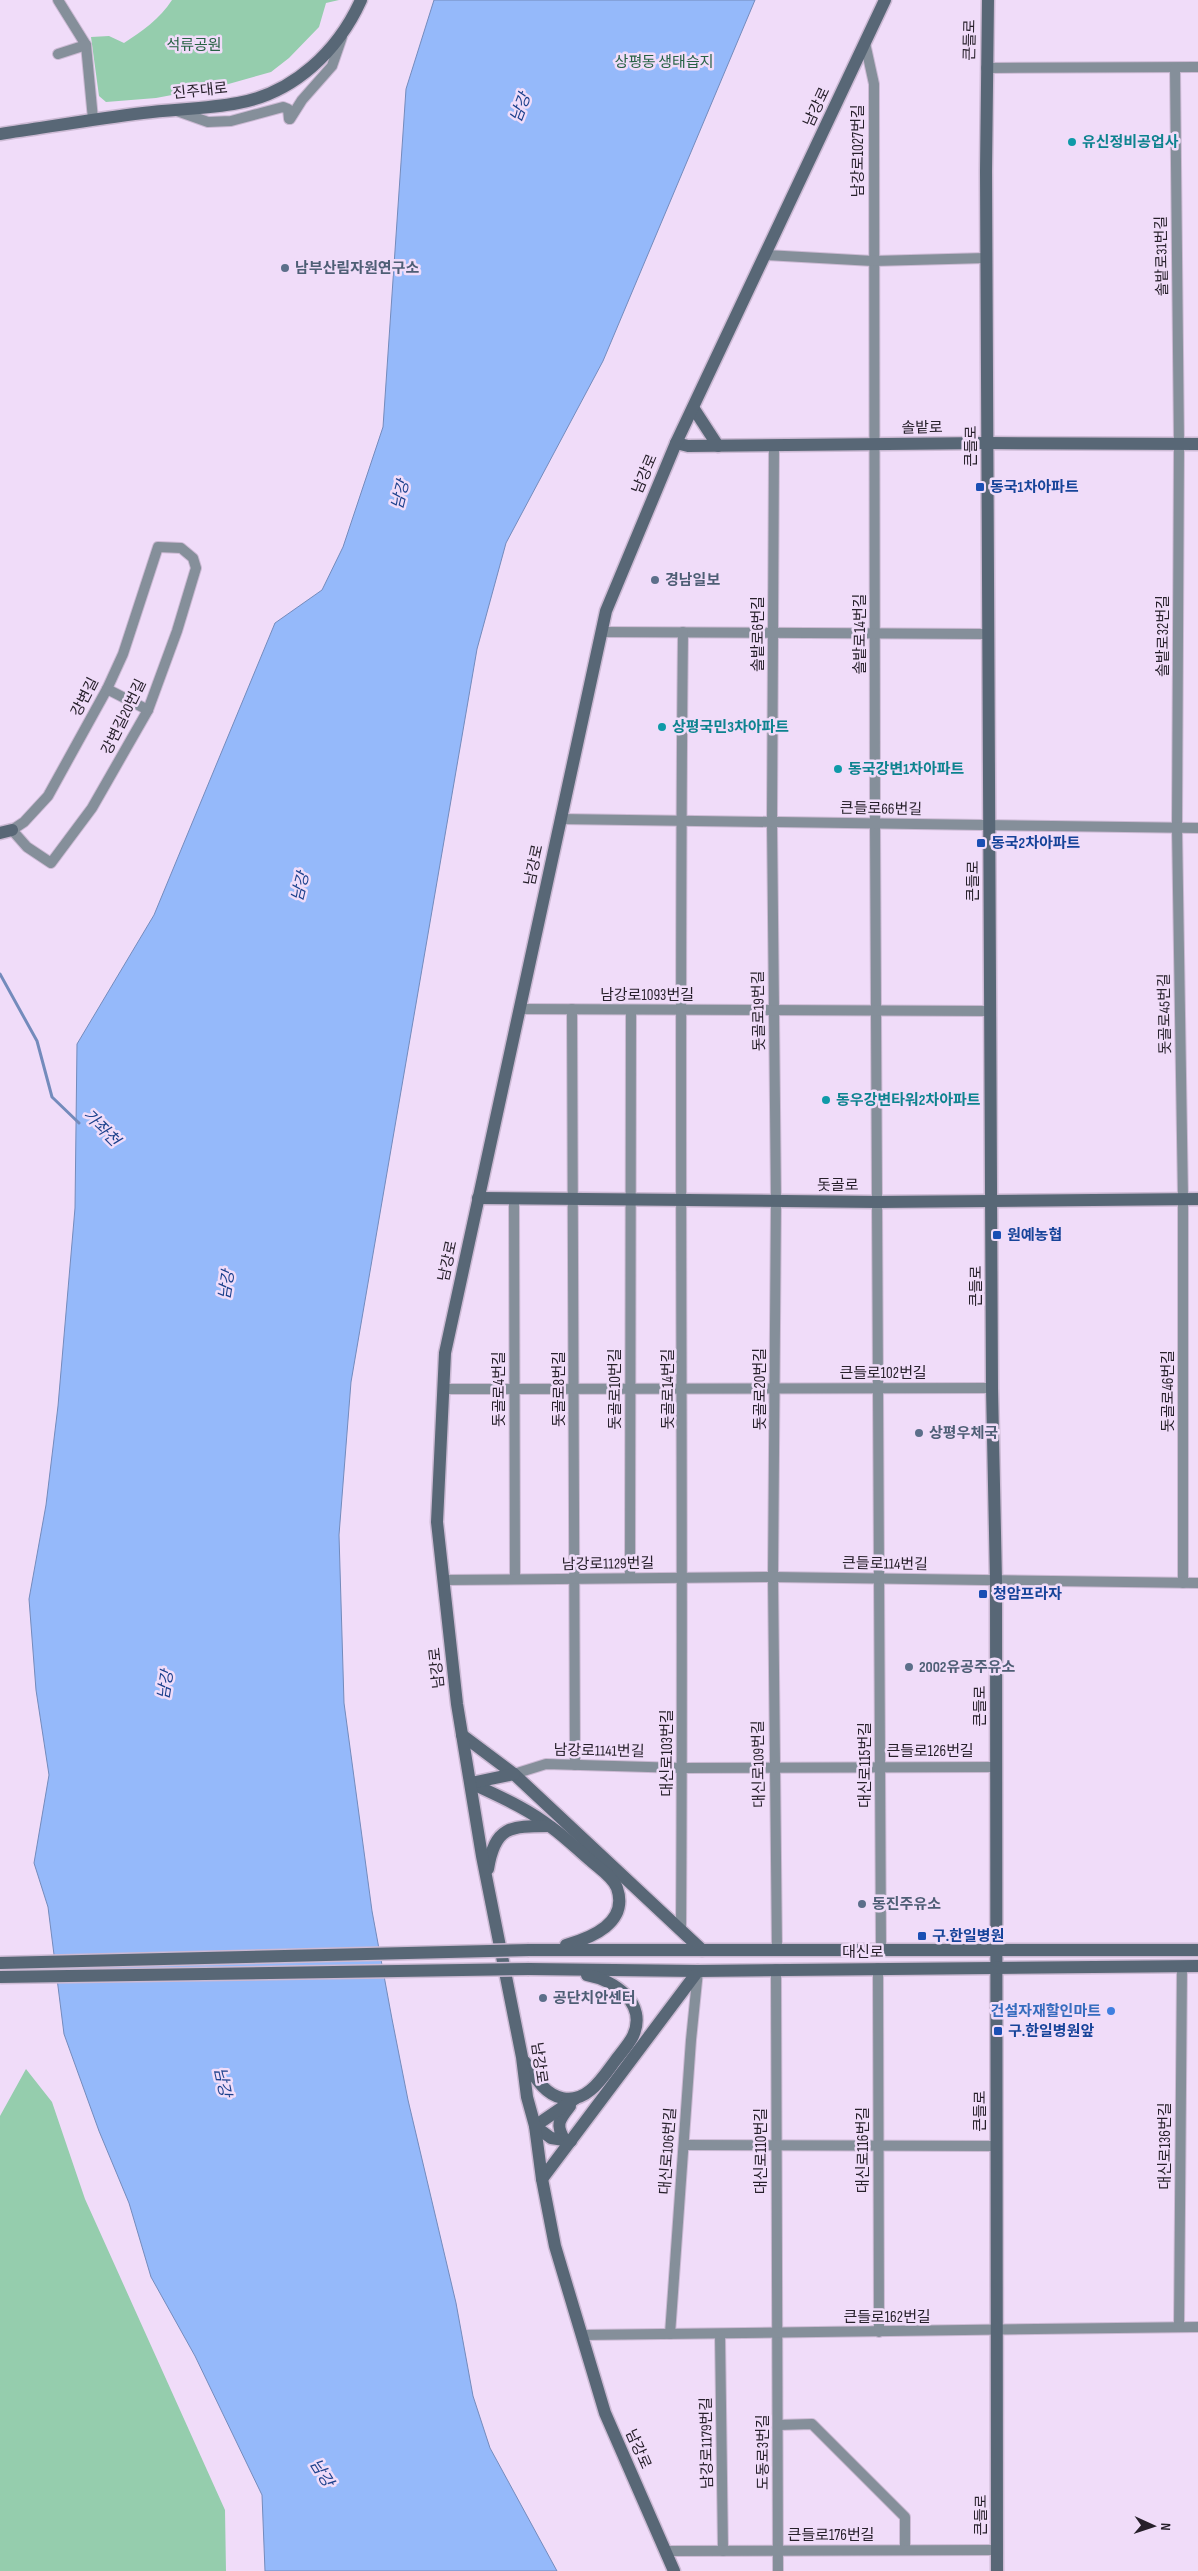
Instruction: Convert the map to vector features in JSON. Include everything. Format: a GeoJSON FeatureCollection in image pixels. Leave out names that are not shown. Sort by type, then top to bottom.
{"type":"FeatureCollection","features":[{"type":"Feature","properties":{"kind":"street"},"geometry":{"type":"LineString","coordinates":[[58,0],[86,46],[94,119]]}},
{"type":"Feature","properties":{"kind":"street"},"geometry":{"type":"LineString","coordinates":[[173,110],[208,122],[231,121],[283,108],[288,109],[289,119],[302,100],[332,66],[346,29],[354,0]]}},
{"type":"Feature","properties":{"kind":"street","name":"진주대로"},"geometry":{"type":"LineString","coordinates":[[0,134],[94,119],[238,103],[264,96],[286,85],[315,66],[346,29],[361,0]]}},
{"type":"Feature","properties":{"kind":"street","name":"남강로"},"geometry":{"type":"LineString","coordinates":[[674,2571],[605,2413],[555,2246],[542,2178],[535,2126],[527,2097],[522,2057],[462,1735],[437,1522],[445,1353],[606,611],[676,443],[694,409],[886,0]]}},
{"type":"Feature","properties":{"kind":"street","name":"큰들로"},"geometry":{"type":"LineString","coordinates":[[988,0],[986,258],[992,1388],[996,1581],[997,2571]]}},
{"type":"Feature","properties":{"kind":"street","name":"남강로1027번길"},"geometry":{"type":"LineString","coordinates":[[865,43],[874,84],[872,261],[873,445]]}},
{"type":"Feature","properties":{"kind":"street"},"geometry":{"type":"LineString","coordinates":[[58,54],[86,46]]}},
{"type":"Feature","properties":{"kind":"street"},"geometry":{"type":"LineString","coordinates":[[986,68],[1198,67]]}},
{"type":"Feature","properties":{"kind":"street","name":"솔밭로31번길"},"geometry":{"type":"LineString","coordinates":[[1175,68],[1179,444]]}},
{"type":"Feature","properties":{"kind":"street"},"geometry":{"type":"LineString","coordinates":[[766,255],[872,261],[986,258]]}},
{"type":"Feature","properties":{"kind":"street"},"geometry":{"type":"LineString","coordinates":[[694,409],[718,446]]}},
{"type":"Feature","properties":{"kind":"street","name":"솔밭로"},"geometry":{"type":"LineString","coordinates":[[676,443],[688,446],[987,443],[1198,444]]}},
{"type":"Feature","properties":{"kind":"street","name":"솔밭로32번길"},"geometry":{"type":"LineString","coordinates":[[1177,828],[1179,444]]}},
{"type":"Feature","properties":{"kind":"street","name":"솔밭로14번길"},"geometry":{"type":"LineString","coordinates":[[873,445],[877,1202]]}},
{"type":"Feature","properties":{"kind":"street","name":"솔밭로6번길"},"geometry":{"type":"LineString","coordinates":[[772,822],[774,446]]}},
{"type":"Feature","properties":{"kind":"street","name":"강변길"},"geometry":{"type":"LineString","coordinates":[[6,831],[24,822],[48,796],[107,689],[123,654],[158,547]]}},
{"type":"Feature","properties":{"kind":"street","name":"강변길20번길"},"geometry":{"type":"LineString","coordinates":[[6,831],[51,863],[92,808],[148,710],[177,631],[196,568],[194,558],[181,548],[158,547]]}},
{"type":"Feature","properties":{"kind":"street"},"geometry":{"type":"LineString","coordinates":[[601,632],[988,634]]}},
{"type":"Feature","properties":{"kind":"street","name":"돗골로14번길"},"geometry":{"type":"LineString","coordinates":[[683,632],[681,820],[683,1578]]}},
{"type":"Feature","properties":{"kind":"street"},"geometry":{"type":"LineString","coordinates":[[107,689],[148,710]]}},
{"type":"Feature","properties":{"kind":"street","name":"큰들로66번길"},"geometry":{"type":"LineString","coordinates":[[560,819],[989,827],[1198,828]]}},
{"type":"Feature","properties":{"kind":"street","name":"돗골로19번길"},"geometry":{"type":"LineString","coordinates":[[772,822],[776,1201]]}},
{"type":"Feature","properties":{"kind":"street","name":"돗골로45번길"},"geometry":{"type":"LineString","coordinates":[[1177,828],[1183,1199]]}},
{"type":"Feature","properties":{"kind":"street","name":"남강로1093번길"},"geometry":{"type":"LineString","coordinates":[[520,1009],[990,1011]]}},
{"type":"Feature","properties":{"kind":"street","name":"돗골로8번길"},"geometry":{"type":"LineString","coordinates":[[572,1010],[575,1765]]}},
{"type":"Feature","properties":{"kind":"street","name":"돗골로10번길"},"geometry":{"type":"LineString","coordinates":[[630,1010],[630,1578]]}},
{"type":"Feature","properties":{"kind":"street","name":"돗골로"},"geometry":{"type":"LineString","coordinates":[[478,1198],[877,1202],[1198,1199]]}},
{"type":"Feature","properties":{"kind":"street","name":"돗골로4번길"},"geometry":{"type":"LineString","coordinates":[[514,1198],[515,1579]]}},
{"type":"Feature","properties":{"kind":"street","name":"돗골로46번길"},"geometry":{"type":"LineString","coordinates":[[1183,1199],[1183,1583]]}},
{"type":"Feature","properties":{"kind":"street","name":"돗골로20번길"},"geometry":{"type":"LineString","coordinates":[[773,1577],[776,1201]]}},
{"type":"Feature","properties":{"kind":"street","name":"대신로115번길"},"geometry":{"type":"LineString","coordinates":[[877,1202],[881,1951]]}},
{"type":"Feature","properties":{"kind":"street","name":"큰들로102번길"},"geometry":{"type":"LineString","coordinates":[[444,1388],[992,1388]]}},
{"type":"Feature","properties":{"kind":"street","name":"큰들로114번길"},"geometry":{"type":"LineString","coordinates":[[773,1577],[1198,1583]]}},
{"type":"Feature","properties":{"kind":"street","name":"남강로1129번길"},"geometry":{"type":"LineString","coordinates":[[444,1580],[773,1577]]}},
{"type":"Feature","properties":{"kind":"street","name":"대신로109번길"},"geometry":{"type":"LineString","coordinates":[[773,1577],[777,1951]]}},
{"type":"Feature","properties":{"kind":"street","name":"대신로103번길"},"geometry":{"type":"LineString","coordinates":[[681,1929],[683,1578]]}},
{"type":"Feature","properties":{"kind":"street"},"geometry":{"type":"LineString","coordinates":[[462,1735],[514,1774],[702,1950]]}},
{"type":"Feature","properties":{"kind":"street","name":"남강로1141번길"},"geometry":{"type":"LineString","coordinates":[[514,1774],[546,1764],[682,1768],[774,1767]]}},
{"type":"Feature","properties":{"kind":"street","name":"큰들로126번길"},"geometry":{"type":"LineString","coordinates":[[774,1767],[996,1767]]}},
{"type":"Feature","properties":{"kind":"street"},"geometry":{"type":"LineString","coordinates":[[470,1783],[514,1774]]}},
{"type":"Feature","properties":{"kind":"street"},"geometry":{"type":"LineString","coordinates":[[470,1783],[518,1806],[550,1826],[610,1877],[617,1888],[619,1901],[616,1914],[608,1926],[597,1934],[551,1949]]}},
{"type":"Feature","properties":{"kind":"street"},"geometry":{"type":"LineString","coordinates":[[487,1876],[490,1856],[498,1836],[515,1827],[550,1826]]}},
{"type":"Feature","properties":{"kind":"street","name":"대신로"},"geometry":{"type":"LineString","coordinates":[[0,1963],[551,1949],[777,1951],[1198,1950]]}},
{"type":"Feature","properties":{"kind":"street","name":"대신로136번길"},"geometry":{"type":"LineString","coordinates":[[1179,2327],[1182,1966]]}},
{"type":"Feature","properties":{"kind":"street","name":"대신로"},"geometry":{"type":"LineString","coordinates":[[0,1977],[529,1969],[698,1971],[1198,1966]]}},
{"type":"Feature","properties":{"kind":"street","name":"대신로116번길"},"geometry":{"type":"LineString","coordinates":[[878,1968],[879,2332]]}},
{"type":"Feature","properties":{"kind":"street","name":"대신로110번길"},"geometry":{"type":"LineString","coordinates":[[776,1969],[777,2333]]}},
{"type":"Feature","properties":{"kind":"street"},"geometry":{"type":"LineString","coordinates":[[560,1970],[606,1980],[629,1997],[635,2012],[633,2036],[594,2089],[576,2098],[535,2126],[550,2138],[568,2141]]}},
{"type":"Feature","properties":{"kind":"street"},"geometry":{"type":"LineString","coordinates":[[542,2178],[568,2141],[698,1971]]}},
{"type":"Feature","properties":{"kind":"street","name":"대신로106번길"},"geometry":{"type":"LineString","coordinates":[[670,2334],[698,1971]]}},
{"type":"Feature","properties":{"kind":"street"},"geometry":{"type":"LineString","coordinates":[[522,2057],[540,2086],[562,2098],[576,2098]]}},
{"type":"Feature","properties":{"kind":"street"},"geometry":{"type":"LineString","coordinates":[[568,2141],[558,2129],[560,2118],[576,2098]]}},
{"type":"Feature","properties":{"kind":"street"},"geometry":{"type":"LineString","coordinates":[[684,2145],[996,2146]]}},
{"type":"Feature","properties":{"kind":"street","name":"큰들로162번길"},"geometry":{"type":"LineString","coordinates":[[777,2333],[1198,2327]]}},
{"type":"Feature","properties":{"kind":"street"},"geometry":{"type":"LineString","coordinates":[[581,2335],[777,2333]]}},
{"type":"Feature","properties":{"kind":"street","name":"도동로3번길"},"geometry":{"type":"LineString","coordinates":[[777,2333],[778,2571]]}},
{"type":"Feature","properties":{"kind":"street","name":"남강로1179번길"},"geometry":{"type":"LineString","coordinates":[[720,2334],[723,2551]]}},
{"type":"Feature","properties":{"kind":"street"},"geometry":{"type":"LineString","coordinates":[[778,2425],[812,2424],[905,2517],[905,2550]]}},
{"type":"Feature","properties":{"kind":"street","name":"큰들로176번길"},"geometry":{"type":"LineString","coordinates":[[665,2551],[997,2550]]}},
{"type":"Feature","properties":{"kind":"green space","name":"석류공원"},"geometry":{"type":"Polygon","coordinates":[[[172,0],[339,0],[326,3],[319,27],[289,58],[271,72],[225,85],[156,98],[106,102],[99,96],[91,37],[109,36],[124,43],[156,19],[172,0]]]}},
{"type":"Feature","properties":{"kind":"green space"},"geometry":{"type":"Polygon","coordinates":[[[26,2069],[52,2102],[85,2199],[225,2510],[226,2571],[0,2571],[0,2116],[26,2069]]]}},
{"type":"Feature","properties":{"kind":"water","name":"남강"},"geometry":{"type":"Polygon","coordinates":[[[434,0],[755,0],[603,361],[506,543],[477,649],[351,1382],[339,1535],[344,1703],[372,1911],[408,2100],[456,2303],[473,2396],[490,2448],[557,2571],[265,2571],[262,2495],[195,2356],[151,2277],[129,2203],[99,2131],[64,2034],[48,1907],[34,1863],[49,1775],[36,1690],[29,1599],[46,1505],[58,1406],[75,1208],[77,1044],[154,915],[275,623],[322,590],[343,547],[383,427],[406,89],[434,0]]]}},
{"type":"Feature","properties":{"kind":"waterway","name":"가좌천"},"geometry":{"type":"LineString","coordinates":[[0,974],[37,1041],[52,1097],[79,1123]]}},
{"type":"Feature","properties":{"kind":"place","name":"유신정비공업사"},"geometry":{"type":"Point","coordinates":[1072,142]}},
{"type":"Feature","properties":{"kind":"place","name":"남부산림자원연구소"},"geometry":{"type":"Point","coordinates":[285,268]}},
{"type":"Feature","properties":{"kind":"place","name":"동국1차아파트"},"geometry":{"type":"Point","coordinates":[980,487]}},
{"type":"Feature","properties":{"kind":"place","name":"경남일보"},"geometry":{"type":"Point","coordinates":[655,580]}},
{"type":"Feature","properties":{"kind":"place","name":"상평국민3차아파트"},"geometry":{"type":"Point","coordinates":[662,727]}},
{"type":"Feature","properties":{"kind":"place","name":"동국강변1차아파트"},"geometry":{"type":"Point","coordinates":[838,769]}},
{"type":"Feature","properties":{"kind":"place","name":"동국2차아파트"},"geometry":{"type":"Point","coordinates":[981,843]}},
{"type":"Feature","properties":{"kind":"place","name":"동우강변타워2차아파트"},"geometry":{"type":"Point","coordinates":[826,1100]}},
{"type":"Feature","properties":{"kind":"place","name":"원예농협"},"geometry":{"type":"Point","coordinates":[997,1235]}},
{"type":"Feature","properties":{"kind":"place","name":"상평우체국"},"geometry":{"type":"Point","coordinates":[919,1433]}},
{"type":"Feature","properties":{"kind":"place","name":"청암프라자"},"geometry":{"type":"Point","coordinates":[983,1594]}},
{"type":"Feature","properties":{"kind":"place","name":"2002유공주유소"},"geometry":{"type":"Point","coordinates":[909,1667]}},
{"type":"Feature","properties":{"kind":"place","name":"동진주유소"},"geometry":{"type":"Point","coordinates":[862,1904]}},
{"type":"Feature","properties":{"kind":"place","name":"구.한일병원"},"geometry":{"type":"Point","coordinates":[922,1936]}},
{"type":"Feature","properties":{"kind":"place","name":"공단치안센터"},"geometry":{"type":"Point","coordinates":[543,1998]}},
{"type":"Feature","properties":{"kind":"place","name":"건설자재할인마트"},"geometry":{"type":"Point","coordinates":[1111,2011]}},
{"type":"Feature","properties":{"kind":"place","name":"구.한일병원앞"},"geometry":{"type":"Point","coordinates":[998,2031]}},
{"type":"Feature","properties":{"kind":"park label","name":"상평동 생태습지"},"geometry":{"type":"Point","coordinates":[664,62]}}]}
